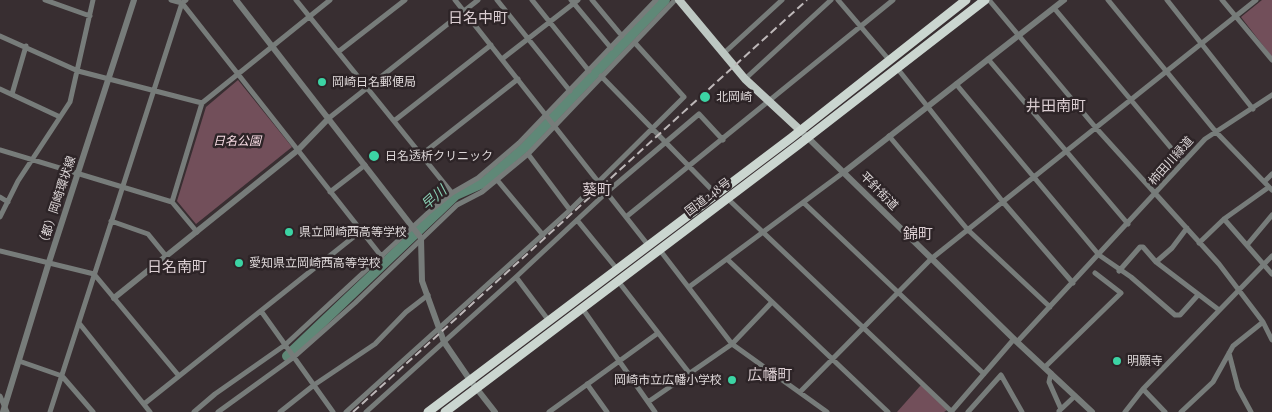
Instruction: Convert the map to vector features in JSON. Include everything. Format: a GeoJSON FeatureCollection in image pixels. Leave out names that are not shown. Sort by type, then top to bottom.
{"type":"FeatureCollection","features":[{"type":"Feature","properties":{"kind":"highway","name":"国道248号"},"geometry":{"type":"LineString","coordinates":[[445,412],[727,198],[890,61],[966,0]]}},
{"type":"Feature","properties":{"kind":"highway","name":"国道248号"},"geometry":{"type":"LineString","coordinates":[[428,412],[716,194],[897,68],[985,0]]}},
{"type":"Feature","properties":{"kind":"main road","name":"平針街道"},"geometry":{"type":"LineString","coordinates":[[677,0],[745,79],[804,134]]}},
{"type":"Feature","properties":{"kind":"street"},"geometry":{"type":"LineString","coordinates":[[45,0],[90,16]]}},
{"type":"Feature","properties":{"kind":"street"},"geometry":{"type":"LineString","coordinates":[[0,217],[18,181],[70,102],[93,0]]}},
{"type":"Feature","properties":{"kind":"street","name":"（都）岡崎環状線"},"geometry":{"type":"LineString","coordinates":[[5,411],[49,262],[134,0]]}},
{"type":"Feature","properties":{"kind":"street"},"geometry":{"type":"LineString","coordinates":[[171,0],[184,2],[237,74],[382,257]]}},
{"type":"Feature","properties":{"kind":"street"},"geometry":{"type":"LineString","coordinates":[[236,0],[421,238],[422,281],[444,342],[495,412]]}},
{"type":"Feature","properties":{"kind":"street"},"geometry":{"type":"LineString","coordinates":[[296,0],[452,193]]}},
{"type":"Feature","properties":{"kind":"street"},"geometry":{"type":"LineString","coordinates":[[172,202],[202,103],[330,0]]}},
{"type":"Feature","properties":{"kind":"street"},"geometry":{"type":"LineString","coordinates":[[338,52],[405,0]]}},
{"type":"Feature","properties":{"kind":"street"},"geometry":{"type":"LineString","coordinates":[[456,0],[648,245]]}},
{"type":"Feature","properties":{"kind":"street"},"geometry":{"type":"LineString","coordinates":[[114,298],[298,150],[329,118],[478,0]]}},
{"type":"Feature","properties":{"kind":"street"},"geometry":{"type":"LineString","coordinates":[[497,0],[570,91]]}},
{"type":"Feature","properties":{"kind":"street"},"geometry":{"type":"LineString","coordinates":[[532,0],[589,71]]}},
{"type":"Feature","properties":{"kind":"street"},"geometry":{"type":"LineString","coordinates":[[592,0],[622,36]]}},
{"type":"Feature","properties":{"kind":"street"},"geometry":{"type":"LineString","coordinates":[[194,412],[215,394],[285,345],[452,193],[478,178],[519,143],[656,0]]}},
{"type":"Feature","properties":{"kind":"street"},"geometry":{"type":"LineString","coordinates":[[218,412],[294,357],[355,303],[457,205],[498,181],[528,154],[601,76],[677,0]]}},
{"type":"Feature","properties":{"kind":"street"},"geometry":{"type":"LineString","coordinates":[[723,54],[782,0]]}},
{"type":"Feature","properties":{"kind":"street"},"geometry":{"type":"LineString","coordinates":[[745,79],[831,0]]}},
{"type":"Feature","properties":{"kind":"street"},"geometry":{"type":"LineString","coordinates":[[838,0],[890,61]]}},
{"type":"Feature","properties":{"kind":"street"},"geometry":{"type":"LineString","coordinates":[[626,216],[723,140],[893,0]]}},
{"type":"Feature","properties":{"kind":"street"},"geometry":{"type":"LineString","coordinates":[[988,0],[1096,128],[1187,228],[1239,290],[1263,322],[1272,340]]}},
{"type":"Feature","properties":{"kind":"street"},"geometry":{"type":"LineString","coordinates":[[689,287],[844,172],[1064,0]]}},
{"type":"Feature","properties":{"kind":"street"},"geometry":{"type":"LineString","coordinates":[[1108,0],[1216,132],[1270,188],[1224,219],[1199,243]]}},
{"type":"Feature","properties":{"kind":"street"},"geometry":{"type":"LineString","coordinates":[[1167,0],[1253,108]]}},
{"type":"Feature","properties":{"kind":"street"},"geometry":{"type":"LineString","coordinates":[[1222,0],[1272,60]]}},
{"type":"Feature","properties":{"kind":"street"},"geometry":{"type":"LineString","coordinates":[[800,392],[931,259],[1256,0]]}},
{"type":"Feature","properties":{"kind":"street"},"geometry":{"type":"LineString","coordinates":[[502,59],[574,1],[610,48]]}},
{"type":"Feature","properties":{"kind":"street"},"geometry":{"type":"LineString","coordinates":[[50,412],[184,2]]}},
{"type":"Feature","properties":{"kind":"street"},"geometry":{"type":"LineString","coordinates":[[1054,8],[1182,161]]}},
{"type":"Feature","properties":{"kind":"street"},"geometry":{"type":"LineString","coordinates":[[0,36],[26,46],[78,71],[202,103]]}},
{"type":"Feature","properties":{"kind":"street"},"geometry":{"type":"LineString","coordinates":[[346,412],[570,210],[684,96],[634,43]]}},
{"type":"Feature","properties":{"kind":"street"},"geometry":{"type":"LineString","coordinates":[[12,94],[26,46]]}},
{"type":"Feature","properties":{"kind":"street"},"geometry":{"type":"LineString","coordinates":[[394,122],[492,46]]}},
{"type":"Feature","properties":{"kind":"street"},"geometry":{"type":"LineString","coordinates":[[988,59],[1128,224]]}},
{"type":"Feature","properties":{"kind":"street"},"geometry":{"type":"LineString","coordinates":[[727,198],[951,412],[1015,341],[1073,283],[1003,202],[897,68]]}},
{"type":"Feature","properties":{"kind":"street"},"geometry":{"type":"LineString","coordinates":[[601,76],[716,194]]}},
{"type":"Feature","properties":{"kind":"street"},"geometry":{"type":"LineString","coordinates":[[421,155],[518,80]]}},
{"type":"Feature","properties":{"kind":"street"},"geometry":{"type":"LineString","coordinates":[[956,84],[1099,256],[1131,277],[1174,315],[1180,315],[1198,295]]}},
{"type":"Feature","properties":{"kind":"street"},"geometry":{"type":"LineString","coordinates":[[0,89],[60,117]]}},
{"type":"Feature","properties":{"kind":"street","name":"柿田川緑道"},"geometry":{"type":"LineString","coordinates":[[1073,283],[1155,194],[1182,161],[1205,138],[1272,95]]}},
{"type":"Feature","properties":{"kind":"street"},"geometry":{"type":"LineString","coordinates":[[366,412],[516,278],[607,192],[699,114],[723,140]]}},
{"type":"Feature","properties":{"kind":"street","name":"平針街道"},"geometry":{"type":"LineString","coordinates":[[804,134],[1015,341],[1092,412]]}},
{"type":"Feature","properties":{"kind":"street"},"geometry":{"type":"LineString","coordinates":[[890,136],[968,230],[1050,307]]}},
{"type":"Feature","properties":{"kind":"street"},"geometry":{"type":"LineString","coordinates":[[0,150],[172,202],[196,232]]}},
{"type":"Feature","properties":{"kind":"street"},"geometry":{"type":"LineString","coordinates":[[528,154],[570,210]]}},
{"type":"Feature","properties":{"kind":"street"},"geometry":{"type":"LineString","coordinates":[[330,192],[365,165]]}},
{"type":"Feature","properties":{"kind":"street"},"geometry":{"type":"LineString","coordinates":[[1264,181],[1272,174]]}},
{"type":"Feature","properties":{"kind":"street"},"geometry":{"type":"LineString","coordinates":[[498,181],[543,235]]}},
{"type":"Feature","properties":{"kind":"street"},"geometry":{"type":"LineString","coordinates":[[0,197],[8,202]]}},
{"type":"Feature","properties":{"kind":"street"},"geometry":{"type":"LineString","coordinates":[[804,202],[984,374]]}},
{"type":"Feature","properties":{"kind":"street"},"geometry":{"type":"LineString","coordinates":[[1247,245],[1272,215]]}},
{"type":"Feature","properties":{"kind":"street"},"geometry":{"type":"LineString","coordinates":[[1224,219],[1265,263],[1272,274]]}},
{"type":"Feature","properties":{"kind":"street"},"geometry":{"type":"LineString","coordinates":[[577,220],[617,269]]}},
{"type":"Feature","properties":{"kind":"street"},"geometry":{"type":"LineString","coordinates":[[111,221],[148,234],[166,256]]}},
{"type":"Feature","properties":{"kind":"street"},"geometry":{"type":"LineString","coordinates":[[1156,262],[1172,248],[1187,228]]}},
{"type":"Feature","properties":{"kind":"street"},"geometry":{"type":"LineString","coordinates":[[144,404],[361,231]]}},
{"type":"Feature","properties":{"kind":"street"},"geometry":{"type":"LineString","coordinates":[[1120,270],[1143,247],[1156,262],[1219,310]]}},
{"type":"Feature","properties":{"kind":"street"},"geometry":{"type":"LineString","coordinates":[[659,249],[732,344],[827,412]]}},
{"type":"Feature","properties":{"kind":"street"},"geometry":{"type":"LineString","coordinates":[[0,251],[94,274],[179,376]]}},
{"type":"Feature","properties":{"kind":"street"},"geometry":{"type":"LineString","coordinates":[[1125,412],[1143,389],[1272,256]]}},
{"type":"Feature","properties":{"kind":"street"},"geometry":{"type":"LineString","coordinates":[[727,259],[888,412]]}},
{"type":"Feature","properties":{"kind":"street"},"geometry":{"type":"LineString","coordinates":[[1045,367],[1121,293],[1095,273]]}},
{"type":"Feature","properties":{"kind":"street"},"geometry":{"type":"LineString","coordinates":[[516,278],[549,321]]}},
{"type":"Feature","properties":{"kind":"street"},"geometry":{"type":"LineString","coordinates":[[618,280],[690,374]]}},
{"type":"Feature","properties":{"kind":"street"},"geometry":{"type":"LineString","coordinates":[[280,412],[314,385],[375,344],[406,312],[428,295]]}},
{"type":"Feature","properties":{"kind":"street"},"geometry":{"type":"LineString","coordinates":[[648,402],[732,344],[772,302]]}},
{"type":"Feature","properties":{"kind":"street"},"geometry":{"type":"LineString","coordinates":[[582,308],[655,412]]}},
{"type":"Feature","properties":{"kind":"street"},"geometry":{"type":"LineString","coordinates":[[261,310],[333,412]]}},
{"type":"Feature","properties":{"kind":"street"},"geometry":{"type":"LineString","coordinates":[[1181,412],[1213,382],[1233,346],[1263,322]]}},
{"type":"Feature","properties":{"kind":"street"},"geometry":{"type":"LineString","coordinates":[[79,323],[150,412]]}},
{"type":"Feature","properties":{"kind":"street"},"geometry":{"type":"LineString","coordinates":[[551,412],[658,333]]}},
{"type":"Feature","properties":{"kind":"street"},"geometry":{"type":"LineString","coordinates":[[1229,353],[1238,388],[1252,412]]}},
{"type":"Feature","properties":{"kind":"street"},"geometry":{"type":"LineString","coordinates":[[19,361],[62,376],[93,412]]}},
{"type":"Feature","properties":{"kind":"street"},"geometry":{"type":"LineString","coordinates":[[1051,373],[1049,382],[1060,411],[1075,396]]}},
{"type":"Feature","properties":{"kind":"street"},"geometry":{"type":"LineString","coordinates":[[968,412],[1001,375],[1022,412]]}},
{"type":"Feature","properties":{"kind":"street"},"geometry":{"type":"LineString","coordinates":[[587,384],[607,412]]}},
{"type":"Feature","properties":{"kind":"street"},"geometry":{"type":"LineString","coordinates":[[1143,389],[1165,412]]}},
{"type":"Feature","properties":{"kind":"street"},"geometry":{"type":"LineString","coordinates":[[0,396],[5,411]]}},
{"type":"Feature","properties":{"kind":"green space"},"geometry":{"type":"Polygon","coordinates":[[[1262,0],[1272,0],[1272,57],[1241,17],[1262,0]]]}},
{"type":"Feature","properties":{"kind":"green space","name":"日名公園"},"geometry":{"type":"Polygon","coordinates":[[[238,80],[292,147],[196,224],[177,201],[206,107],[238,80]]]}},
{"type":"Feature","properties":{"kind":"green space"},"geometry":{"type":"Polygon","coordinates":[[[921,385],[947,410],[944,412],[897,412],[921,385]]]}},
{"type":"Feature","properties":{"kind":"waterway","name":"早川"},"geometry":{"type":"LineString","coordinates":[[287,356],[456,195],[483,183],[524,148],[665,0]]}},
{"type":"Feature","properties":{"kind":"railway"},"geometry":{"type":"LineString","coordinates":[[353,412],[807,0]]}},
{"type":"Feature","properties":{"kind":"place","name":"岡崎日名郵便局"},"geometry":{"type":"Point","coordinates":[322,82]}},
{"type":"Feature","properties":{"kind":"place","name":"北岡崎"},"geometry":{"type":"Point","coordinates":[705,97]}},
{"type":"Feature","properties":{"kind":"place","name":"日名透析クリニック"},"geometry":{"type":"Point","coordinates":[374,156]}},
{"type":"Feature","properties":{"kind":"place","name":"県立岡崎西高等学校"},"geometry":{"type":"Point","coordinates":[289,232]}},
{"type":"Feature","properties":{"kind":"place","name":"愛知県立岡崎西高等学校"},"geometry":{"type":"Point","coordinates":[239,263]}},
{"type":"Feature","properties":{"kind":"place","name":"明願寺"},"geometry":{"type":"Point","coordinates":[1117,361]}},
{"type":"Feature","properties":{"kind":"place","name":"岡崎市立広幡小学校"},"geometry":{"type":"Point","coordinates":[732,380]}},
{"type":"Feature","properties":{"kind":"district","name":"日名中町"},"geometry":{"type":"Point","coordinates":[478,18]}},
{"type":"Feature","properties":{"kind":"district","name":"井田南町"},"geometry":{"type":"Point","coordinates":[1056,106]}},
{"type":"Feature","properties":{"kind":"district","name":"葵町"},"geometry":{"type":"Point","coordinates":[597,190]}},
{"type":"Feature","properties":{"kind":"district","name":"錦町"},"geometry":{"type":"Point","coordinates":[918,234]}},
{"type":"Feature","properties":{"kind":"district","name":"日名南町"},"geometry":{"type":"Point","coordinates":[177,267]}},
{"type":"Feature","properties":{"kind":"district","name":"広幡町"},"geometry":{"type":"Point","coordinates":[770,375]}}]}
